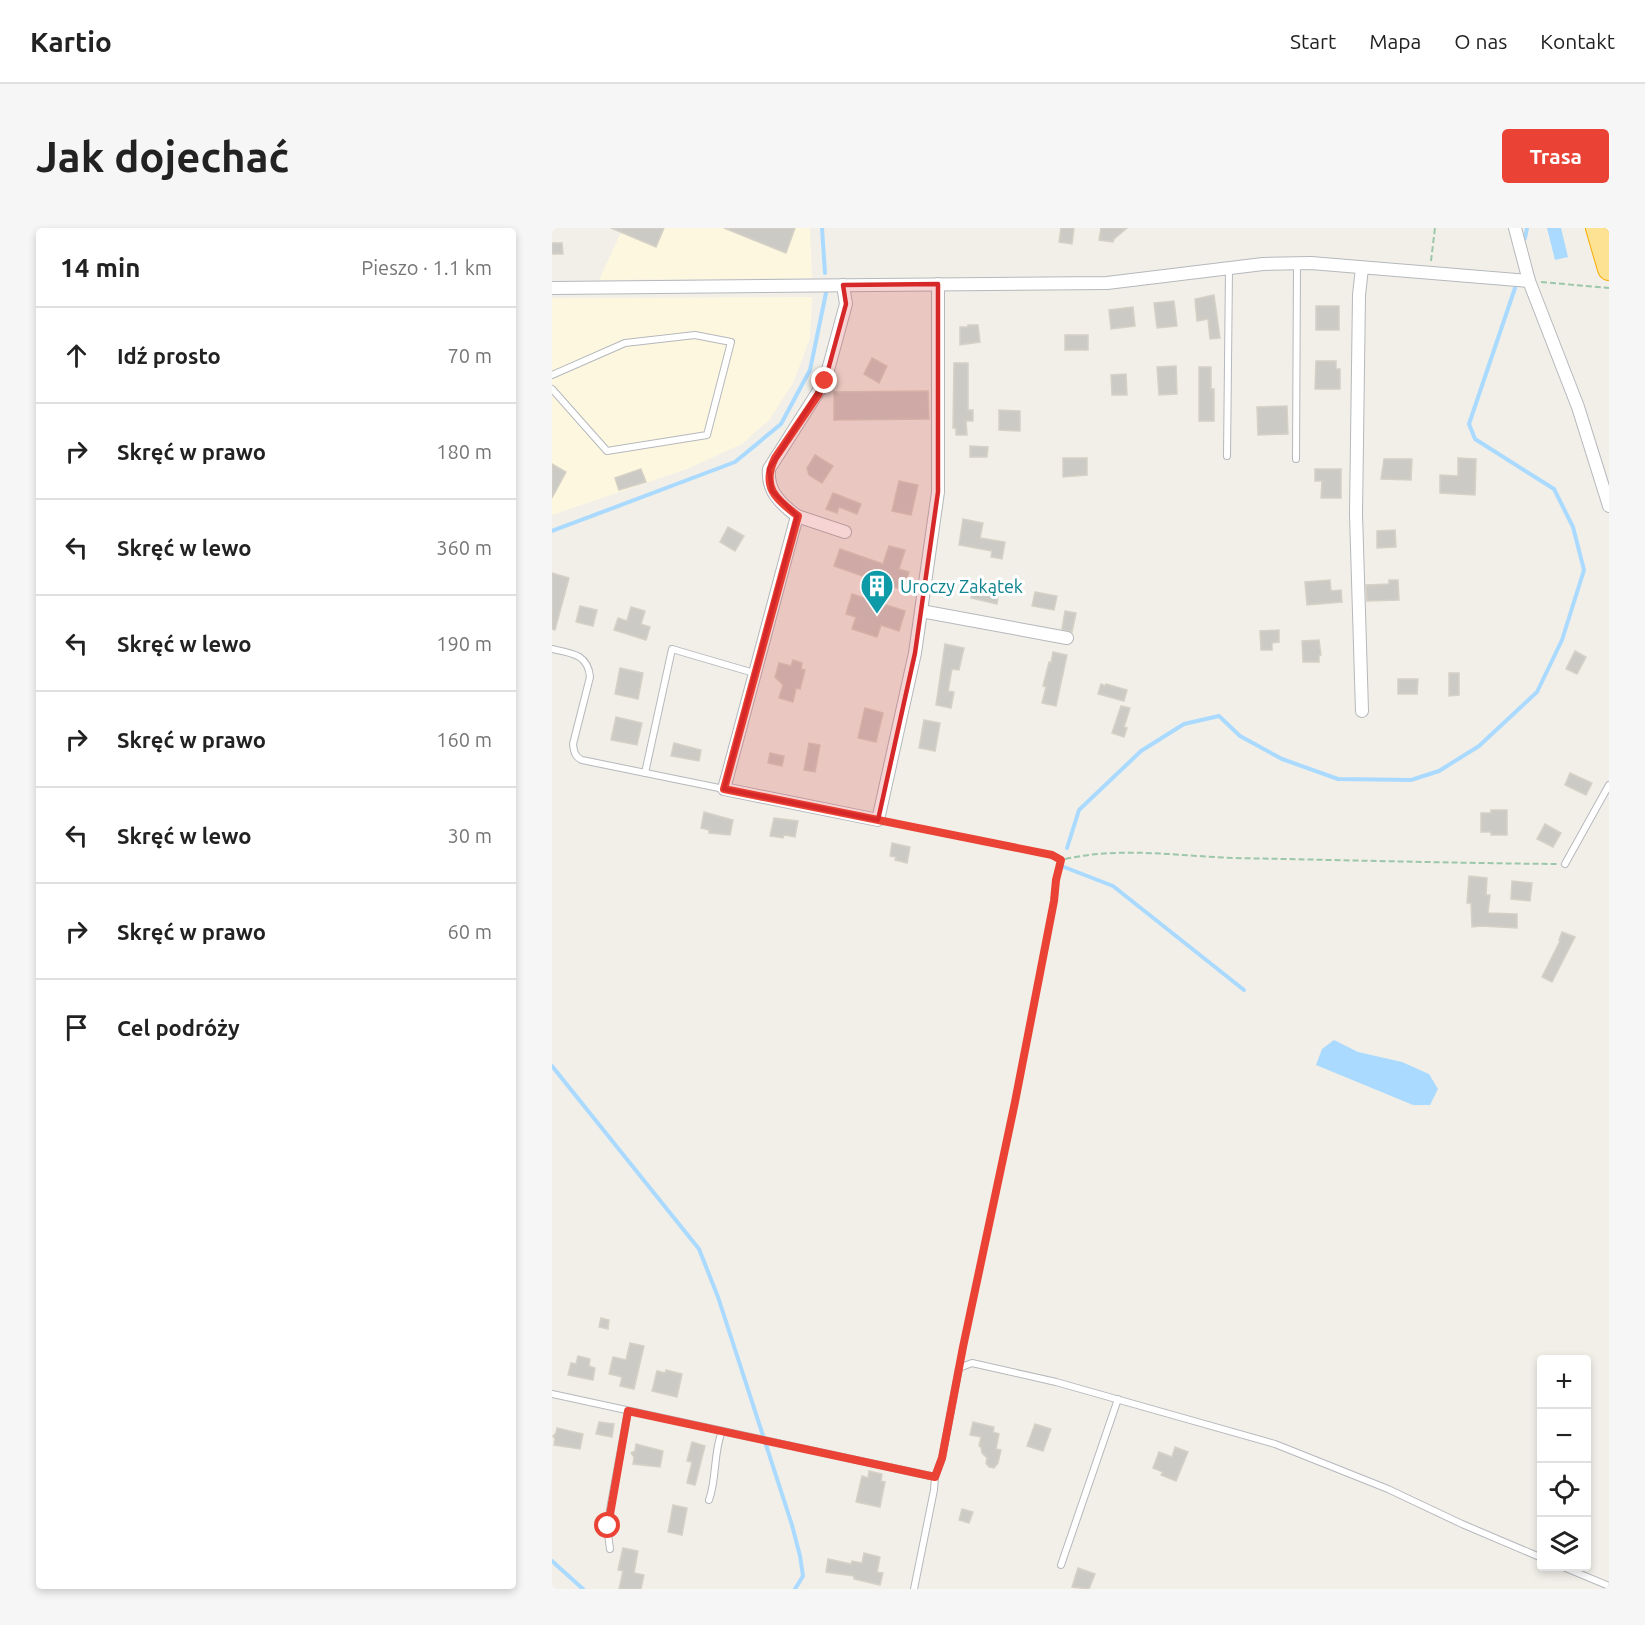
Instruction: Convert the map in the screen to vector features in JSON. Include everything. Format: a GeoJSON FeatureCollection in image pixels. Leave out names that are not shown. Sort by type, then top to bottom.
{"type":"FeatureCollection","features":[{"type":"Feature","properties":{"kind":"highway"},"geometry":{"type":"LineString","coordinates":[[1597,228],[1609,269]]}},
{"type":"Feature","properties":{"kind":"street"},"geometry":{"type":"LineString","coordinates":[[1515,228],[1529,281],[1578,407],[1609,506]]}},
{"type":"Feature","properties":{"kind":"street"},"geometry":{"type":"LineString","coordinates":[[552,288],[1107,283],[1263,264],[1297,263],[1529,281]]}},
{"type":"Feature","properties":{"kind":"street"},"geometry":{"type":"LineString","coordinates":[[1362,268],[1359,295],[1356,514],[1362,711]]}},
{"type":"Feature","properties":{"kind":"street"},"geometry":{"type":"LineString","coordinates":[[798,516],[724,789],[878,820],[915,653],[938,492],[938,284]]}},
{"type":"Feature","properties":{"kind":"street"},"geometry":{"type":"LineString","coordinates":[[843,285],[846,304],[825,381],[775,458],[768,480],[772,491],[798,516],[845,532]]}},
{"type":"Feature","properties":{"kind":"street"},"geometry":{"type":"LineString","coordinates":[[921,611],[1067,638]]}},
{"type":"Feature","properties":{"kind":"lane"},"geometry":{"type":"LineString","coordinates":[[1296,459],[1297,263]]}},
{"type":"Feature","properties":{"kind":"lane"},"geometry":{"type":"LineString","coordinates":[[1227,456],[1229,268]]}},
{"type":"Feature","properties":{"kind":"lane"},"geometry":{"type":"LineString","coordinates":[[552,375],[625,343],[695,335],[731,342],[707,435],[606,451],[552,388]]}},
{"type":"Feature","properties":{"kind":"lane"},"geometry":{"type":"LineString","coordinates":[[552,649],[578,655],[587,663],[589,670],[590,677],[573,744],[573,751],[577,758],[724,789]]}},
{"type":"Feature","properties":{"kind":"lane"},"geometry":{"type":"LineString","coordinates":[[645,773],[672,649],[755,674]]}},
{"type":"Feature","properties":{"kind":"lane"},"geometry":{"type":"LineString","coordinates":[[1565,864],[1609,785]]}},
{"type":"Feature","properties":{"kind":"lane"},"geometry":{"type":"LineString","coordinates":[[914,1589],[959,1368],[972,1363],[1118,1399],[1275,1444],[1388,1489],[1537,1556]]}},
{"type":"Feature","properties":{"kind":"lane"},"geometry":{"type":"LineString","coordinates":[[552,1394],[935,1477]]}},
{"type":"Feature","properties":{"kind":"lane"},"geometry":{"type":"LineString","coordinates":[[1061,1564],[1118,1399]]}},
{"type":"Feature","properties":{"kind":"lane"},"geometry":{"type":"LineString","coordinates":[[610,1549],[608,1526],[628,1411]]}},
{"type":"Feature","properties":{"kind":"lane"},"geometry":{"type":"LineString","coordinates":[[709,1500],[712,1491],[715,1453],[722,1431]]}},
{"type":"Feature","properties":{"kind":"lane"},"geometry":{"type":"LineString","coordinates":[[1573,1571],[1609,1586]]}},
{"type":"Feature","properties":{"kind":"path"},"geometry":{"type":"LineString","coordinates":[[1430,273],[1435,228]]}},
{"type":"Feature","properties":{"kind":"path"},"geometry":{"type":"LineString","coordinates":[[1529,281],[1609,288]]}},
{"type":"Feature","properties":{"kind":"path"},"geometry":{"type":"LineString","coordinates":[[878,820],[1052,855],[1061,860],[1079,855],[1146,853],[1221,857],[1565,864]]}},
{"type":"Feature","properties":{"kind":"path"},"geometry":{"type":"LineString","coordinates":[[959,1368],[1015,1102],[1061,860]]}},
{"type":"Feature","properties":{"kind":"highlighted area"},"geometry":{"type":"Polygon","coordinates":[[[938,284],[938,492],[915,653],[878,820],[724,789],[797,516],[772,491],[769,469],[825,381],[846,304],[843,285],[938,284]]]}},
{"type":"Feature","properties":{"kind":"shaded area"},"geometry":{"type":"Polygon","coordinates":[[[623,228],[810,228],[812,278],[599,280],[623,228]]]}},
{"type":"Feature","properties":{"kind":"shaded area"},"geometry":{"type":"Polygon","coordinates":[[[812,297],[810,338],[794,381],[770,419],[742,444],[687,469],[552,515],[552,298],[812,297]]]}},
{"type":"Feature","properties":{"kind":"water"},"geometry":{"type":"Polygon","coordinates":[[[1547,228],[1561,228],[1568,257],[1555,260],[1547,228]]]}},
{"type":"Feature","properties":{"kind":"water"},"geometry":{"type":"Polygon","coordinates":[[[1334,1040],[1358,1052],[1402,1062],[1429,1074],[1438,1089],[1430,1105],[1413,1105],[1316,1065],[1322,1049],[1334,1040]]]}},
{"type":"Feature","properties":{"kind":"building"},"geometry":{"type":"Polygon","coordinates":[[[611,228],[664,228],[656,247],[611,228]]]}},
{"type":"Feature","properties":{"kind":"building"},"geometry":{"type":"Polygon","coordinates":[[[724,228],[795,228],[786,253],[724,228]]]}},
{"type":"Feature","properties":{"kind":"building"},"geometry":{"type":"Polygon","coordinates":[[[1061,228],[1074,228],[1072,244],[1059,242],[1061,228]]]}},
{"type":"Feature","properties":{"kind":"building"},"geometry":{"type":"Polygon","coordinates":[[[1101,228],[1127,228],[1113,242],[1099,240],[1101,228]]]}},
{"type":"Feature","properties":{"kind":"building"},"geometry":{"type":"Polygon","coordinates":[[[552,243],[562,243],[563,254],[552,254],[552,243]]]}},
{"type":"Feature","properties":{"kind":"building"},"geometry":{"type":"Polygon","coordinates":[[[1214,295],[1220,338],[1210,339],[1208,319],[1197,321],[1195,299],[1214,295]]]}},
{"type":"Feature","properties":{"kind":"building"},"geometry":{"type":"Polygon","coordinates":[[[1174,301],[1177,326],[1157,328],[1154,303],[1174,301]]]}},
{"type":"Feature","properties":{"kind":"building"},"geometry":{"type":"Polygon","coordinates":[[[1316,306],[1339,306],[1339,330],[1316,330],[1316,306]]]}},
{"type":"Feature","properties":{"kind":"building"},"geometry":{"type":"Polygon","coordinates":[[[1133,307],[1135,326],[1111,329],[1109,310],[1133,307]]]}},
{"type":"Feature","properties":{"kind":"building"},"geometry":{"type":"Polygon","coordinates":[[[968,325],[978,325],[980,342],[960,345],[960,327],[968,327],[968,325]]]}},
{"type":"Feature","properties":{"kind":"building"},"geometry":{"type":"Polygon","coordinates":[[[1065,335],[1088,335],[1088,350],[1065,350],[1065,335]]]}},
{"type":"Feature","properties":{"kind":"building"},"geometry":{"type":"Polygon","coordinates":[[[872,358],[887,366],[879,383],[864,374],[872,358]]]}},
{"type":"Feature","properties":{"kind":"building"},"geometry":{"type":"Polygon","coordinates":[[[1316,361],[1336,361],[1336,369],[1340,369],[1340,389],[1315,389],[1316,361]]]}},
{"type":"Feature","properties":{"kind":"building"},"geometry":{"type":"Polygon","coordinates":[[[954,363],[968,363],[968,410],[973,410],[973,421],[966,421],[967,435],[956,435],[956,428],[953,428],[954,363]]]}},
{"type":"Feature","properties":{"kind":"building"},"geometry":{"type":"Polygon","coordinates":[[[1176,366],[1177,394],[1159,395],[1157,367],[1176,366]]]}},
{"type":"Feature","properties":{"kind":"building"},"geometry":{"type":"Polygon","coordinates":[[[1199,367],[1211,367],[1214,421],[1199,421],[1199,367]]]}},
{"type":"Feature","properties":{"kind":"building"},"geometry":{"type":"Polygon","coordinates":[[[1126,374],[1127,395],[1112,395],[1111,375],[1126,374]]]}},
{"type":"Feature","properties":{"kind":"building"},"geometry":{"type":"Polygon","coordinates":[[[928,391],[929,419],[834,420],[834,392],[928,391]]]}},
{"type":"Feature","properties":{"kind":"building"},"geometry":{"type":"Polygon","coordinates":[[[1287,406],[1288,434],[1258,435],[1257,407],[1287,406]]]}},
{"type":"Feature","properties":{"kind":"building"},"geometry":{"type":"Polygon","coordinates":[[[999,410],[1020,411],[1020,431],[999,430],[999,410]]]}},
{"type":"Feature","properties":{"kind":"building"},"geometry":{"type":"Polygon","coordinates":[[[970,446],[988,447],[987,457],[970,457],[970,446]]]}},
{"type":"Feature","properties":{"kind":"building"},"geometry":{"type":"Polygon","coordinates":[[[815,455],[833,466],[822,483],[809,475],[807,468],[815,455]]]}},
{"type":"Feature","properties":{"kind":"building"},"geometry":{"type":"Polygon","coordinates":[[[1063,458],[1087,458],[1087,475],[1063,477],[1063,458]]]}},
{"type":"Feature","properties":{"kind":"building"},"geometry":{"type":"Polygon","coordinates":[[[1458,458],[1476,459],[1475,495],[1440,493],[1440,475],[1458,476],[1458,458]]]}},
{"type":"Feature","properties":{"kind":"building"},"geometry":{"type":"Polygon","coordinates":[[[1384,459],[1412,459],[1411,480],[1381,479],[1384,459]]]}},
{"type":"Feature","properties":{"kind":"building"},"geometry":{"type":"Polygon","coordinates":[[[552,464],[566,472],[552,498],[552,464]]]}},
{"type":"Feature","properties":{"kind":"building"},"geometry":{"type":"Polygon","coordinates":[[[641,469],[646,482],[619,490],[615,478],[641,469]]]}},
{"type":"Feature","properties":{"kind":"building"},"geometry":{"type":"Polygon","coordinates":[[[1315,469],[1341,469],[1341,498],[1321,498],[1322,481],[1315,481],[1315,469]]]}},
{"type":"Feature","properties":{"kind":"building"},"geometry":{"type":"Polygon","coordinates":[[[899,481],[918,485],[911,515],[892,511],[899,481]]]}},
{"type":"Feature","properties":{"kind":"building"},"geometry":{"type":"Polygon","coordinates":[[[833,493],[861,504],[857,514],[839,507],[837,513],[826,509],[833,493]]]}},
{"type":"Feature","properties":{"kind":"building"},"geometry":{"type":"Polygon","coordinates":[[[963,519],[983,523],[980,538],[1005,542],[1002,559],[991,557],[992,551],[959,545],[963,519]]]}},
{"type":"Feature","properties":{"kind":"building"},"geometry":{"type":"Polygon","coordinates":[[[728,527],[744,536],[735,551],[720,542],[728,527]]]}},
{"type":"Feature","properties":{"kind":"building"},"geometry":{"type":"Polygon","coordinates":[[[1395,530],[1396,547],[1377,548],[1377,531],[1395,530]]]}},
{"type":"Feature","properties":{"kind":"building"},"geometry":{"type":"Polygon","coordinates":[[[889,546],[905,550],[899,569],[909,572],[903,590],[834,566],[840,549],[883,564],[889,546]]]}},
{"type":"Feature","properties":{"kind":"building"},"geometry":{"type":"Polygon","coordinates":[[[552,573],[569,578],[555,630],[552,629],[552,573]]]}},
{"type":"Feature","properties":{"kind":"building"},"geometry":{"type":"Polygon","coordinates":[[[1330,580],[1331,591],[1341,590],[1342,602],[1307,605],[1305,582],[1330,580]]]}},
{"type":"Feature","properties":{"kind":"building"},"geometry":{"type":"Polygon","coordinates":[[[1389,580],[1398,580],[1399,600],[1367,601],[1366,585],[1389,584],[1389,580]]]}},
{"type":"Feature","properties":{"kind":"building"},"geometry":{"type":"Polygon","coordinates":[[[974,581],[989,583],[988,587],[999,589],[997,604],[971,598],[970,589],[974,581]]]}},
{"type":"Feature","properties":{"kind":"building"},"geometry":{"type":"Polygon","coordinates":[[[1035,592],[1057,596],[1054,610],[1032,606],[1035,592]]]}},
{"type":"Feature","properties":{"kind":"building","name":"Uroczy Zakątek"},"geometry":{"type":"Polygon","coordinates":[[[852,594],[905,611],[899,631],[881,625],[877,637],[852,629],[856,617],[846,614],[852,594]]]}},
{"type":"Feature","properties":{"kind":"building"},"geometry":{"type":"Polygon","coordinates":[[[580,606],[597,610],[593,626],[576,622],[580,606]]]}},
{"type":"Feature","properties":{"kind":"building"},"geometry":{"type":"Polygon","coordinates":[[[631,607],[645,611],[641,624],[650,627],[646,640],[614,630],[618,618],[627,621],[631,607]]]}},
{"type":"Feature","properties":{"kind":"building"},"geometry":{"type":"Polygon","coordinates":[[[1065,611],[1076,613],[1072,632],[1062,629],[1065,611]]]}},
{"type":"Feature","properties":{"kind":"building"},"geometry":{"type":"Polygon","coordinates":[[[1279,630],[1279,642],[1272,643],[1272,650],[1261,650],[1260,631],[1279,630]]]}},
{"type":"Feature","properties":{"kind":"building"},"geometry":{"type":"Polygon","coordinates":[[[1319,640],[1321,655],[1319,655],[1319,662],[1303,662],[1302,641],[1319,640]]]}},
{"type":"Feature","properties":{"kind":"building"},"geometry":{"type":"Polygon","coordinates":[[[945,644],[964,648],[959,670],[952,669],[948,691],[954,692],[951,708],[936,705],[945,644]]]}},
{"type":"Feature","properties":{"kind":"building"},"geometry":{"type":"Polygon","coordinates":[[[1575,651],[1586,657],[1577,674],[1566,669],[1575,651]]]}},
{"type":"Feature","properties":{"kind":"building"},"geometry":{"type":"Polygon","coordinates":[[[1053,652],[1067,655],[1056,706],[1042,703],[1046,687],[1043,686],[1053,652]]]}},
{"type":"Feature","properties":{"kind":"building"},"geometry":{"type":"Polygon","coordinates":[[[793,660],[802,663],[801,669],[805,670],[800,689],[796,688],[793,702],[779,698],[783,685],[775,677],[779,663],[791,666],[793,660]]]}},
{"type":"Feature","properties":{"kind":"building"},"geometry":{"type":"Polygon","coordinates":[[[620,668],[643,673],[638,699],[615,694],[620,668]]]}},
{"type":"Feature","properties":{"kind":"building"},"geometry":{"type":"Polygon","coordinates":[[[1449,673],[1459,673],[1459,695],[1449,696],[1449,673]]]}},
{"type":"Feature","properties":{"kind":"building"},"geometry":{"type":"Polygon","coordinates":[[[1398,679],[1418,679],[1417,694],[1398,694],[1398,679]]]}},
{"type":"Feature","properties":{"kind":"building"},"geometry":{"type":"Polygon","coordinates":[[[1101,684],[1127,690],[1124,701],[1098,694],[1101,684]]]}},
{"type":"Feature","properties":{"kind":"building"},"geometry":{"type":"Polygon","coordinates":[[[1121,706],[1130,708],[1124,727],[1127,728],[1124,737],[1112,733],[1121,706]]]}},
{"type":"Feature","properties":{"kind":"building"},"geometry":{"type":"Polygon","coordinates":[[[865,708],[883,713],[876,742],[858,738],[865,708]]]}},
{"type":"Feature","properties":{"kind":"building"},"geometry":{"type":"Polygon","coordinates":[[[616,717],[642,723],[637,745],[611,740],[616,717]]]}},
{"type":"Feature","properties":{"kind":"building"},"geometry":{"type":"Polygon","coordinates":[[[924,720],[940,723],[935,751],[919,748],[924,720]]]}},
{"type":"Feature","properties":{"kind":"building"},"geometry":{"type":"Polygon","coordinates":[[[674,743],[701,750],[699,761],[671,756],[674,743]]]}},
{"type":"Feature","properties":{"kind":"building"},"geometry":{"type":"Polygon","coordinates":[[[809,743],[820,745],[815,772],[804,770],[809,743]]]}},
{"type":"Feature","properties":{"kind":"building"},"geometry":{"type":"Polygon","coordinates":[[[770,753],[784,756],[782,766],[768,763],[770,753]]]}},
{"type":"Feature","properties":{"kind":"building"},"geometry":{"type":"Polygon","coordinates":[[[1570,773],[1592,783],[1586,795],[1565,785],[1570,773]]]}},
{"type":"Feature","properties":{"kind":"building"},"geometry":{"type":"Polygon","coordinates":[[[1491,810],[1507,810],[1507,835],[1491,835],[1491,832],[1481,832],[1481,813],[1491,813],[1491,810]]]}},
{"type":"Feature","properties":{"kind":"building"},"geometry":{"type":"Polygon","coordinates":[[[704,812],[733,820],[730,835],[709,833],[709,830],[701,828],[704,812]]]}},
{"type":"Feature","properties":{"kind":"building"},"geometry":{"type":"Polygon","coordinates":[[[774,818],[798,821],[795,837],[770,836],[774,818]]]}},
{"type":"Feature","properties":{"kind":"building"},"geometry":{"type":"Polygon","coordinates":[[[1545,824],[1561,833],[1553,847],[1537,839],[1545,824]]]}},
{"type":"Feature","properties":{"kind":"building"},"geometry":{"type":"Polygon","coordinates":[[[892,843],[910,847],[907,863],[890,856],[892,843]]]}},
{"type":"Feature","properties":{"kind":"building"},"geometry":{"type":"Polygon","coordinates":[[[1469,876],[1487,878],[1486,895],[1490,895],[1488,913],[1517,914],[1517,928],[1472,927],[1471,903],[1467,903],[1469,876]]]}},
{"type":"Feature","properties":{"kind":"building"},"geometry":{"type":"Polygon","coordinates":[[[1512,881],[1532,883],[1530,901],[1511,899],[1512,881]]]}},
{"type":"Feature","properties":{"kind":"building"},"geometry":{"type":"Polygon","coordinates":[[[1562,932],[1575,937],[1552,982],[1542,977],[1560,941],[1562,932]]]}},
{"type":"Feature","properties":{"kind":"building"},"geometry":{"type":"Polygon","coordinates":[[[601,1318],[609,1320],[608,1329],[599,1327],[601,1318]]]}},
{"type":"Feature","properties":{"kind":"building"},"geometry":{"type":"Polygon","coordinates":[[[630,1343],[644,1346],[634,1389],[620,1386],[622,1377],[609,1374],[613,1357],[626,1360],[630,1343]]]}},
{"type":"Feature","properties":{"kind":"building"},"geometry":{"type":"Polygon","coordinates":[[[578,1356],[590,1359],[589,1366],[595,1368],[593,1380],[568,1375],[571,1363],[576,1364],[578,1356]]]}},
{"type":"Feature","properties":{"kind":"building"},"geometry":{"type":"Polygon","coordinates":[[[666,1370],[682,1374],[677,1397],[652,1391],[657,1371],[665,1373],[666,1370]]]}},
{"type":"Feature","properties":{"kind":"building"},"geometry":{"type":"Polygon","coordinates":[[[599,1422],[614,1424],[612,1437],[596,1434],[599,1422]]]}},
{"type":"Feature","properties":{"kind":"building"},"geometry":{"type":"Polygon","coordinates":[[[973,1422],[994,1427],[993,1432],[999,1434],[996,1449],[1001,1450],[998,1463],[994,1468],[989,1467],[986,1463],[987,1458],[979,1446],[981,1437],[970,1435],[973,1422]]]}},
{"type":"Feature","properties":{"kind":"building"},"geometry":{"type":"Polygon","coordinates":[[[1035,1424],[1051,1429],[1043,1451],[1027,1446],[1035,1424]]]}},
{"type":"Feature","properties":{"kind":"building"},"geometry":{"type":"Polygon","coordinates":[[[557,1428],[583,1434],[580,1449],[554,1445],[553,1436],[557,1428]]]}},
{"type":"Feature","properties":{"kind":"building"},"geometry":{"type":"Polygon","coordinates":[[[692,1442],[705,1446],[695,1485],[687,1483],[692,1462],[687,1461],[692,1442]]]}},
{"type":"Feature","properties":{"kind":"building"},"geometry":{"type":"Polygon","coordinates":[[[636,1444],[663,1451],[660,1467],[633,1464],[634,1457],[631,1453],[635,1451],[636,1444]]]}},
{"type":"Feature","properties":{"kind":"building"},"geometry":{"type":"Polygon","coordinates":[[[1175,1447],[1188,1452],[1176,1481],[1161,1475],[1163,1472],[1153,1468],[1159,1452],[1172,1457],[1175,1447]]]}},
{"type":"Feature","properties":{"kind":"building"},"geometry":{"type":"Polygon","coordinates":[[[869,1471],[882,1474],[881,1481],[885,1482],[880,1507],[856,1502],[862,1476],[868,1478],[869,1471]]]}},
{"type":"Feature","properties":{"kind":"building"},"geometry":{"type":"Polygon","coordinates":[[[673,1505],[687,1508],[682,1535],[668,1532],[673,1505]]]}},
{"type":"Feature","properties":{"kind":"building"},"geometry":{"type":"Polygon","coordinates":[[[962,1509],[973,1512],[969,1523],[959,1520],[962,1509]]]}},
{"type":"Feature","properties":{"kind":"building"},"geometry":{"type":"Polygon","coordinates":[[[623,1548],[638,1551],[634,1573],[644,1575],[641,1589],[619,1589],[623,1571],[618,1570],[623,1548]]]}},
{"type":"Feature","properties":{"kind":"building"},"geometry":{"type":"Polygon","coordinates":[[[864,1553],[880,1557],[877,1572],[883,1573],[880,1585],[854,1579],[854,1576],[826,1572],[828,1559],[851,1564],[852,1561],[862,1563],[864,1553]]]}},
{"type":"Feature","properties":{"kind":"building"},"geometry":{"type":"Polygon","coordinates":[[[1078,1568],[1095,1574],[1089,1589],[1072,1587],[1078,1568]]]}},
{"type":"Feature","properties":{"kind":"waterway"},"geometry":{"type":"LineString","coordinates":[[822,228],[825,273]]}},
{"type":"Feature","properties":{"kind":"waterway"},"geometry":{"type":"LineString","coordinates":[[1525,238],[1527,228]]}},
{"type":"Feature","properties":{"kind":"waterway"},"geometry":{"type":"LineString","coordinates":[[1067,848],[1079,810],[1141,751],[1184,724],[1219,716],[1240,736],[1282,759],[1338,779],[1411,780],[1439,771],[1479,746],[1537,692],[1562,640],[1584,570],[1573,527],[1554,489],[1475,439],[1469,424],[1515,288]]}},
{"type":"Feature","properties":{"kind":"waterway"},"geometry":{"type":"LineString","coordinates":[[552,531],[735,462],[781,424],[810,370],[826,293]]}},
{"type":"Feature","properties":{"kind":"waterway"},"geometry":{"type":"LineString","coordinates":[[1064,867],[1113,886],[1244,990]]}},
{"type":"Feature","properties":{"kind":"waterway"},"geometry":{"type":"LineString","coordinates":[[552,1066],[699,1249],[718,1297],[792,1525],[803,1576],[795,1589]]}},
{"type":"Feature","properties":{"kind":"waterway"},"geometry":{"type":"LineString","coordinates":[[552,1561],[583,1589]]}},
{"type":"Feature","properties":{"kind":"place","name":"Uroczy Zakątek"},"geometry":{"type":"Point","coordinates":[877,615]}},
{"type":"Feature","properties":{"kind":"route"},"geometry":{"type":"LineString","coordinates":[[608,1526],[628,1411],[935,1477],[942,1458],[1054,901],[1061,860],[1052,855],[854,817],[724,789],[798,516],[778,500],[772,491],[768,480],[770,469],[825,381]]}}]}
